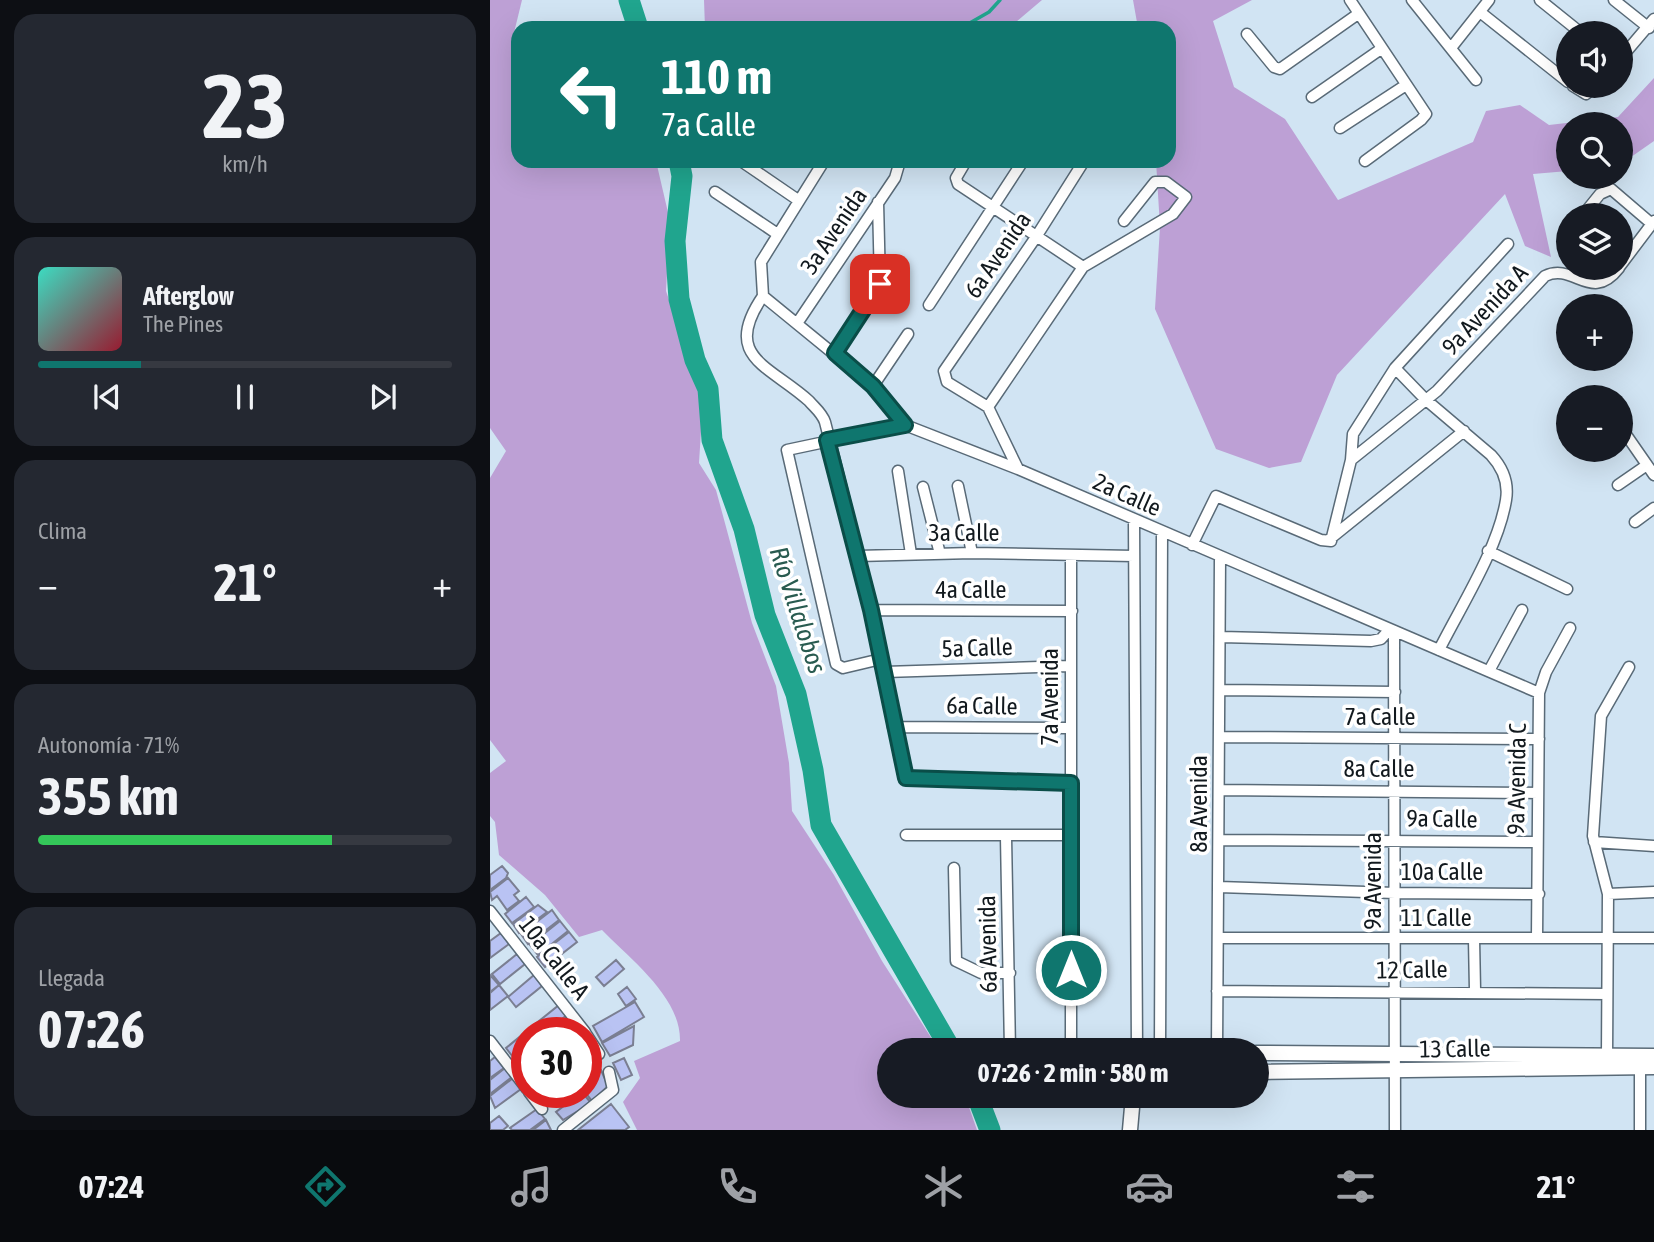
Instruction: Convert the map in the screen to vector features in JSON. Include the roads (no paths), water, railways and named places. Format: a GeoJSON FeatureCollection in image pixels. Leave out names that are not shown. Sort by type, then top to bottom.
{"type":"FeatureCollection","features":[{"type":"Feature","properties":{"kind":"main road","name":"13 Calle"},"geometry":{"type":"LineString","coordinates":[[1269,1053],[1607,1056],[1647,1062]]}},
{"type":"Feature","properties":{"kind":"main road","name":"13 Calle"},"geometry":{"type":"LineString","coordinates":[[1269,1072],[1395,1073],[1647,1062]]}},
{"type":"Feature","properties":{"kind":"main road"},"geometry":{"type":"LineString","coordinates":[[1130,1130],[1132,1108]]}},
{"type":"Feature","properties":{"kind":"street"},"geometry":{"type":"LineString","coordinates":[[1350,0],[1425,111],[1424,117],[1365,161]]}},
{"type":"Feature","properties":{"kind":"street"},"geometry":{"type":"LineString","coordinates":[[1451,48],[1489,0]]}},
{"type":"Feature","properties":{"kind":"street"},"geometry":{"type":"LineString","coordinates":[[1539,0],[1566,21]]}},
{"type":"Feature","properties":{"kind":"street"},"geometry":{"type":"LineString","coordinates":[[1614,0],[1652,24],[1633,45]]}},
{"type":"Feature","properties":{"kind":"street"},"geometry":{"type":"LineString","coordinates":[[1416,2],[1476,80]]}},
{"type":"Feature","properties":{"kind":"street"},"geometry":{"type":"LineString","coordinates":[[1480,12],[1556,72]]}},
{"type":"Feature","properties":{"kind":"street"},"geometry":{"type":"LineString","coordinates":[[1247,34],[1274,67],[1280,69],[1358,14]]}},
{"type":"Feature","properties":{"kind":"street"},"geometry":{"type":"LineString","coordinates":[[1312,97],[1381,49]]}},
{"type":"Feature","properties":{"kind":"street"},"geometry":{"type":"LineString","coordinates":[[1340,128],[1406,85]]}},
{"type":"Feature","properties":{"kind":"street"},"geometry":{"type":"LineString","coordinates":[[751,168],[798,200]]}},
{"type":"Feature","properties":{"kind":"street"},"geometry":{"type":"LineString","coordinates":[[819,168],[776,233],[761,262],[763,296],[749,317],[747,326],[753,359],[792,386],[823,417],[871,610],[885,672],[893,727],[909,780],[1071,783]]}},
{"type":"Feature","properties":{"kind":"street","name":"3a Avenida"},"geometry":{"type":"LineString","coordinates":[[798,322],[895,178],[898,168]]}},
{"type":"Feature","properties":{"kind":"street"},"geometry":{"type":"LineString","coordinates":[[961,168],[957,174],[958,184],[1083,267]]}},
{"type":"Feature","properties":{"kind":"street"},"geometry":{"type":"LineString","coordinates":[[929,305],[1019,168]]}},
{"type":"Feature","properties":{"kind":"street","name":"6a Avenida"},"geometry":{"type":"LineString","coordinates":[[988,407],[947,382],[944,371],[1080,168]]}},
{"type":"Feature","properties":{"kind":"street"},"geometry":{"type":"LineString","coordinates":[[1018,469],[988,407],[1083,267],[1173,214],[1186,197],[1162,181],[1155,182],[1124,221]]}},
{"type":"Feature","properties":{"kind":"street"},"geometry":{"type":"LineString","coordinates":[[1593,203],[1600,194],[1611,189],[1629,203]]}},
{"type":"Feature","properties":{"kind":"street"},"geometry":{"type":"LineString","coordinates":[[715,191],[776,233]]}},
{"type":"Feature","properties":{"kind":"street"},"geometry":{"type":"LineString","coordinates":[[835,353],[880,284],[878,202]]}},
{"type":"Feature","properties":{"kind":"street"},"geometry":{"type":"LineString","coordinates":[[1633,206],[1653,222]]}},
{"type":"Feature","properties":{"kind":"street","name":"9a Avenida A"},"geometry":{"type":"LineString","coordinates":[[1633,243],[1653,222]]}},
{"type":"Feature","properties":{"kind":"street"},"geometry":{"type":"LineString","coordinates":[[1331,538],[1351,460],[1353,434],[1395,368],[1508,244]]}},
{"type":"Feature","properties":{"kind":"street","name":"9a Avenida A"},"geometry":{"type":"LineString","coordinates":[[1425,399],[1449,379],[1545,276],[1556,274]]}},
{"type":"Feature","properties":{"kind":"street","name":"9a Avenida A"},"geometry":{"type":"LineString","coordinates":[[1582,280],[1595,284],[1607,280]]}},
{"type":"Feature","properties":{"kind":"street","name":"2a Calle"},"geometry":{"type":"LineString","coordinates":[[763,296],[873,386],[905,425],[1018,469],[1539,693]]}},
{"type":"Feature","properties":{"kind":"street"},"geometry":{"type":"LineString","coordinates":[[873,386],[908,334]]}},
{"type":"Feature","properties":{"kind":"street"},"geometry":{"type":"LineString","coordinates":[[1395,368],[1425,399],[1501,466],[1506,481],[1507,499],[1488,551],[1439,650]]}},
{"type":"Feature","properties":{"kind":"street"},"geometry":{"type":"LineString","coordinates":[[1351,460],[1425,399]]}},
{"type":"Feature","properties":{"kind":"street"},"geometry":{"type":"LineString","coordinates":[[881,659],[843,668],[836,664],[787,450],[905,425]]}},
{"type":"Feature","properties":{"kind":"street"},"geometry":{"type":"LineString","coordinates":[[1192,545],[1216,496],[1328,542],[1464,432]]}},
{"type":"Feature","properties":{"kind":"street"},"geometry":{"type":"LineString","coordinates":[[1633,446],[1654,475]]}},
{"type":"Feature","properties":{"kind":"street"},"geometry":{"type":"LineString","coordinates":[[1618,485],[1647,464]]}},
{"type":"Feature","properties":{"kind":"street"},"geometry":{"type":"LineString","coordinates":[[898,471],[911,554]]}},
{"type":"Feature","properties":{"kind":"street"},"geometry":{"type":"LineString","coordinates":[[958,486],[972,553]]}},
{"type":"Feature","properties":{"kind":"street"},"geometry":{"type":"LineString","coordinates":[[923,487],[940,554]]}},
{"type":"Feature","properties":{"kind":"street"},"geometry":{"type":"LineString","coordinates":[[1635,522],[1654,508]]}},
{"type":"Feature","properties":{"kind":"street"},"geometry":{"type":"LineString","coordinates":[[1134,521],[1137,1038]]}},
{"type":"Feature","properties":{"kind":"street"},"geometry":{"type":"LineString","coordinates":[[1160,1038],[1162,533]]}},
{"type":"Feature","properties":{"kind":"street"},"geometry":{"type":"LineString","coordinates":[[1488,551],[1567,589]]}},
{"type":"Feature","properties":{"kind":"street","name":"3a Calle"},"geometry":{"type":"LineString","coordinates":[[858,556],[972,553],[1134,556]]}},
{"type":"Feature","properties":{"kind":"street","name":"7a Avenida"},"geometry":{"type":"LineString","coordinates":[[1071,555],[1071,1038]]}},
{"type":"Feature","properties":{"kind":"street","name":"8a Avenida"},"geometry":{"type":"LineString","coordinates":[[1217,1038],[1220,558]]}},
{"type":"Feature","properties":{"kind":"street","name":"4a Calle"},"geometry":{"type":"LineString","coordinates":[[871,610],[1072,611]]}},
{"type":"Feature","properties":{"kind":"street"},"geometry":{"type":"LineString","coordinates":[[1489,671],[1522,610]]}},
{"type":"Feature","properties":{"kind":"street","name":"9a Avenida C"},"geometry":{"type":"LineString","coordinates":[[1537,938],[1539,693],[1546,672],[1570,628]]}},
{"type":"Feature","properties":{"kind":"street"},"geometry":{"type":"LineString","coordinates":[[1221,637],[1371,641],[1381,639],[1391,631]]}},
{"type":"Feature","properties":{"kind":"street","name":"9a Avenida"},"geometry":{"type":"LineString","coordinates":[[1391,631],[1395,692],[1395,1130]]}},
{"type":"Feature","properties":{"kind":"street","name":"5a Calle"},"geometry":{"type":"LineString","coordinates":[[885,672],[1070,666]]}},
{"type":"Feature","properties":{"kind":"street"},"geometry":{"type":"LineString","coordinates":[[1607,1056],[1608,894],[1594,842],[1601,716],[1629,667]]}},
{"type":"Feature","properties":{"kind":"street"},"geometry":{"type":"LineString","coordinates":[[1220,690],[1395,692]]}},
{"type":"Feature","properties":{"kind":"street","name":"6a Calle"},"geometry":{"type":"LineString","coordinates":[[893,727],[1070,728]]}},
{"type":"Feature","properties":{"kind":"street","name":"7a Calle"},"geometry":{"type":"LineString","coordinates":[[1220,737],[1539,739]]}},
{"type":"Feature","properties":{"kind":"street","name":"8a Calle"},"geometry":{"type":"LineString","coordinates":[[1220,790],[1395,789],[1538,793]]}},
{"type":"Feature","properties":{"kind":"street"},"geometry":{"type":"LineString","coordinates":[[906,835],[1072,835]]}},
{"type":"Feature","properties":{"kind":"street","name":"6a Avenida"},"geometry":{"type":"LineString","coordinates":[[1006,837],[1010,1038]]}},
{"type":"Feature","properties":{"kind":"street","name":"9a Calle"},"geometry":{"type":"LineString","coordinates":[[1220,840],[1395,839],[1538,842]]}},
{"type":"Feature","properties":{"kind":"street"},"geometry":{"type":"LineString","coordinates":[[1594,842],[1654,846]]}},
{"type":"Feature","properties":{"kind":"street"},"geometry":{"type":"LineString","coordinates":[[954,868],[956,961],[981,973],[1010,973]]}},
{"type":"Feature","properties":{"kind":"street","name":"10a Calle"},"geometry":{"type":"LineString","coordinates":[[1219,887],[1395,893],[1539,894]]}},
{"type":"Feature","properties":{"kind":"street"},"geometry":{"type":"LineString","coordinates":[[1608,894],[1654,891]]}},
{"type":"Feature","properties":{"kind":"street","name":"10a Calle A"},"geometry":{"type":"LineString","coordinates":[[490,911],[573,1017]]}},
{"type":"Feature","properties":{"kind":"street","name":"11 Calle"},"geometry":{"type":"LineString","coordinates":[[1218,938],[1654,938]]}},
{"type":"Feature","properties":{"kind":"street"},"geometry":{"type":"LineString","coordinates":[[1474,939],[1475,990]]}},
{"type":"Feature","properties":{"kind":"street","name":"12 Calle"},"geometry":{"type":"LineString","coordinates":[[1217,991],[1475,990],[1607,993]]}},
{"type":"Feature","properties":{"kind":"street"},"geometry":{"type":"LineString","coordinates":[[490,1041],[511,1068]]}},
{"type":"Feature","properties":{"kind":"street"},"geometry":{"type":"LineString","coordinates":[[1640,1130],[1647,1062]]}},
{"type":"Feature","properties":{"kind":"street"},"geometry":{"type":"LineString","coordinates":[[563,1130],[613,1090],[609,1072]]}},
{"type":"Feature","properties":{"kind":"waterway","name":"Río Villalobos"},"geometry":{"type":"LineString","coordinates":[[629,0],[636,21]]}},
{"type":"Feature","properties":{"kind":"waterway"},"geometry":{"type":"LineString","coordinates":[[973,21],[989,12],[1000,0]]}},
{"type":"Feature","properties":{"kind":"waterway","name":"Río Villalobos"},"geometry":{"type":"LineString","coordinates":[[680,168],[682,176],[675,241],[679,299],[695,360],[708,389],[712,440],[744,529],[765,615],[796,694],[813,770],[821,825],[944,1038]]}},
{"type":"Feature","properties":{"kind":"waterway","name":"Río Villalobos"},"geometry":{"type":"LineString","coordinates":[[982,1108],[990,1130]]}}]}
